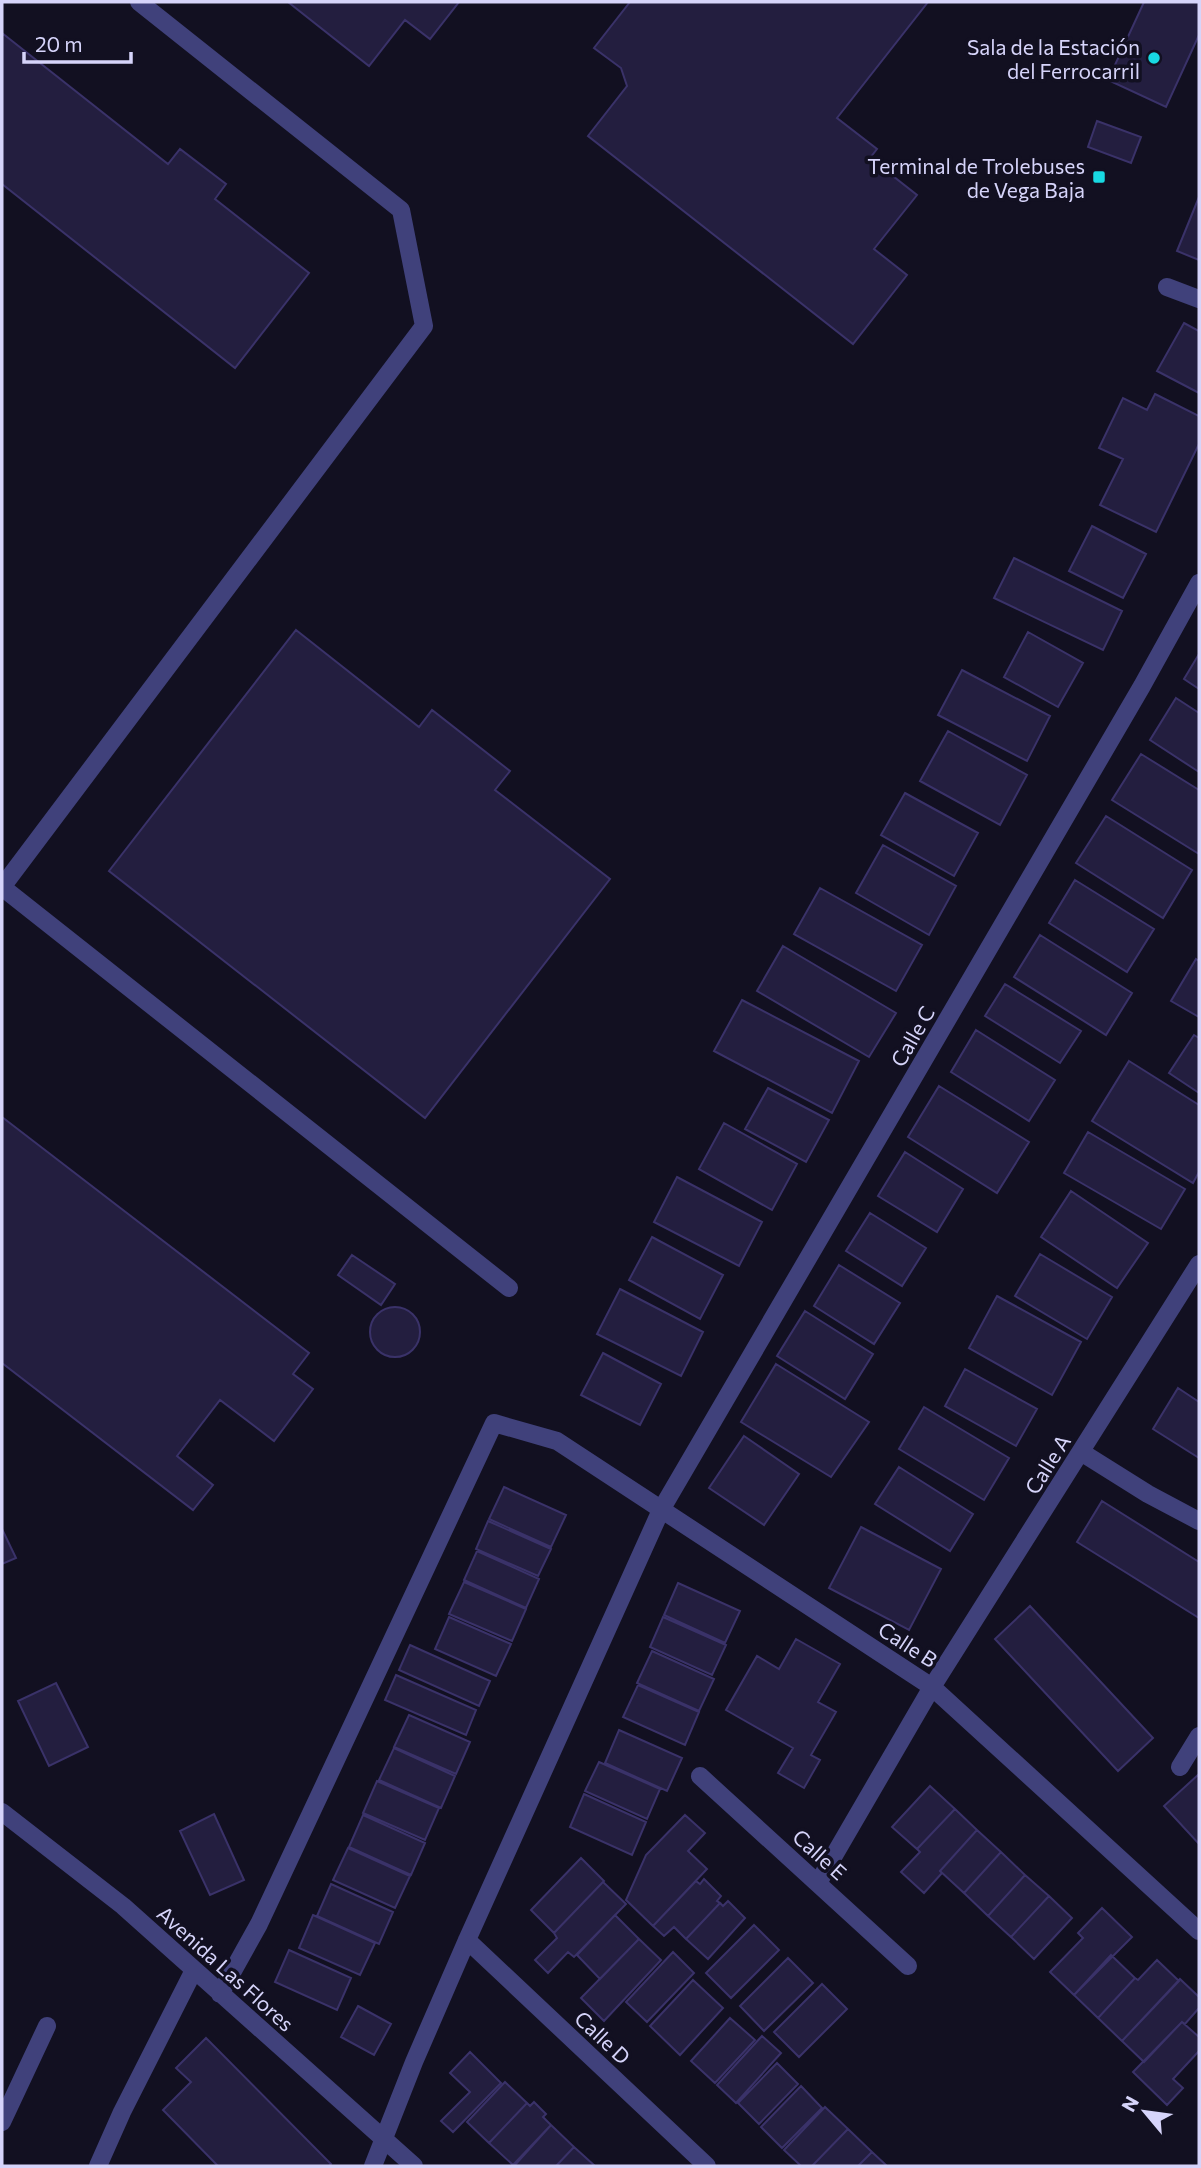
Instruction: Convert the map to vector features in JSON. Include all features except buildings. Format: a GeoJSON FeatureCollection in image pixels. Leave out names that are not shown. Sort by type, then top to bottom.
{"type":"FeatureCollection","features":[{"type":"Feature","properties":{"kind":"street"},"geometry":{"type":"LineString","coordinates":[[139,2],[401,210],[424,326],[2,887],[509,1288]]}},
{"type":"Feature","properties":{"kind":"street"},"geometry":{"type":"LineString","coordinates":[[1167,287],[1199,299]]}},
{"type":"Feature","properties":{"kind":"street","name":"Calle C"},"geometry":{"type":"LineString","coordinates":[[373,2166],[467,1940],[661,1510],[1142,686],[1199,583]]}},
{"type":"Feature","properties":{"kind":"street","name":"Calle A"},"geometry":{"type":"LineString","coordinates":[[818,1883],[932,1687],[1199,1264]]}},
{"type":"Feature","properties":{"kind":"street","name":"Calle B"},"geometry":{"type":"LineString","coordinates":[[220,1994],[258,1924],[494,1423],[557,1441],[932,1687],[1199,1931]]}},
{"type":"Feature","properties":{"kind":"street"},"geometry":{"type":"LineString","coordinates":[[1081,1452],[1148,1494],[1199,1521]]}},
{"type":"Feature","properties":{"kind":"street"},"geometry":{"type":"LineString","coordinates":[[1180,1767],[1199,1736]]}},
{"type":"Feature","properties":{"kind":"street","name":"Calle E"},"geometry":{"type":"LineString","coordinates":[[700,1776],[908,1966]]}},
{"type":"Feature","properties":{"kind":"street","name":"Avenida Las Flores"},"geometry":{"type":"LineString","coordinates":[[2,1812],[122,1906],[414,2166]]}},
{"type":"Feature","properties":{"kind":"street","name":"Calle D"},"geometry":{"type":"LineString","coordinates":[[467,1940],[707,2166]]}},
{"type":"Feature","properties":{"kind":"street"},"geometry":{"type":"LineString","coordinates":[[98,2166],[122,2112],[194,1970]]}},
{"type":"Feature","properties":{"kind":"street"},"geometry":{"type":"LineString","coordinates":[[2,2122],[47,2026]]}},
{"type":"Feature","properties":{"kind":"place","name":"Sala de la Estación del Ferrocarril"},"geometry":{"type":"Point","coordinates":[1154,58]}},
{"type":"Feature","properties":{"kind":"place","name":"Terminal de Trolebuses de Vega Baja"},"geometry":{"type":"Point","coordinates":[1099,177]}}]}
